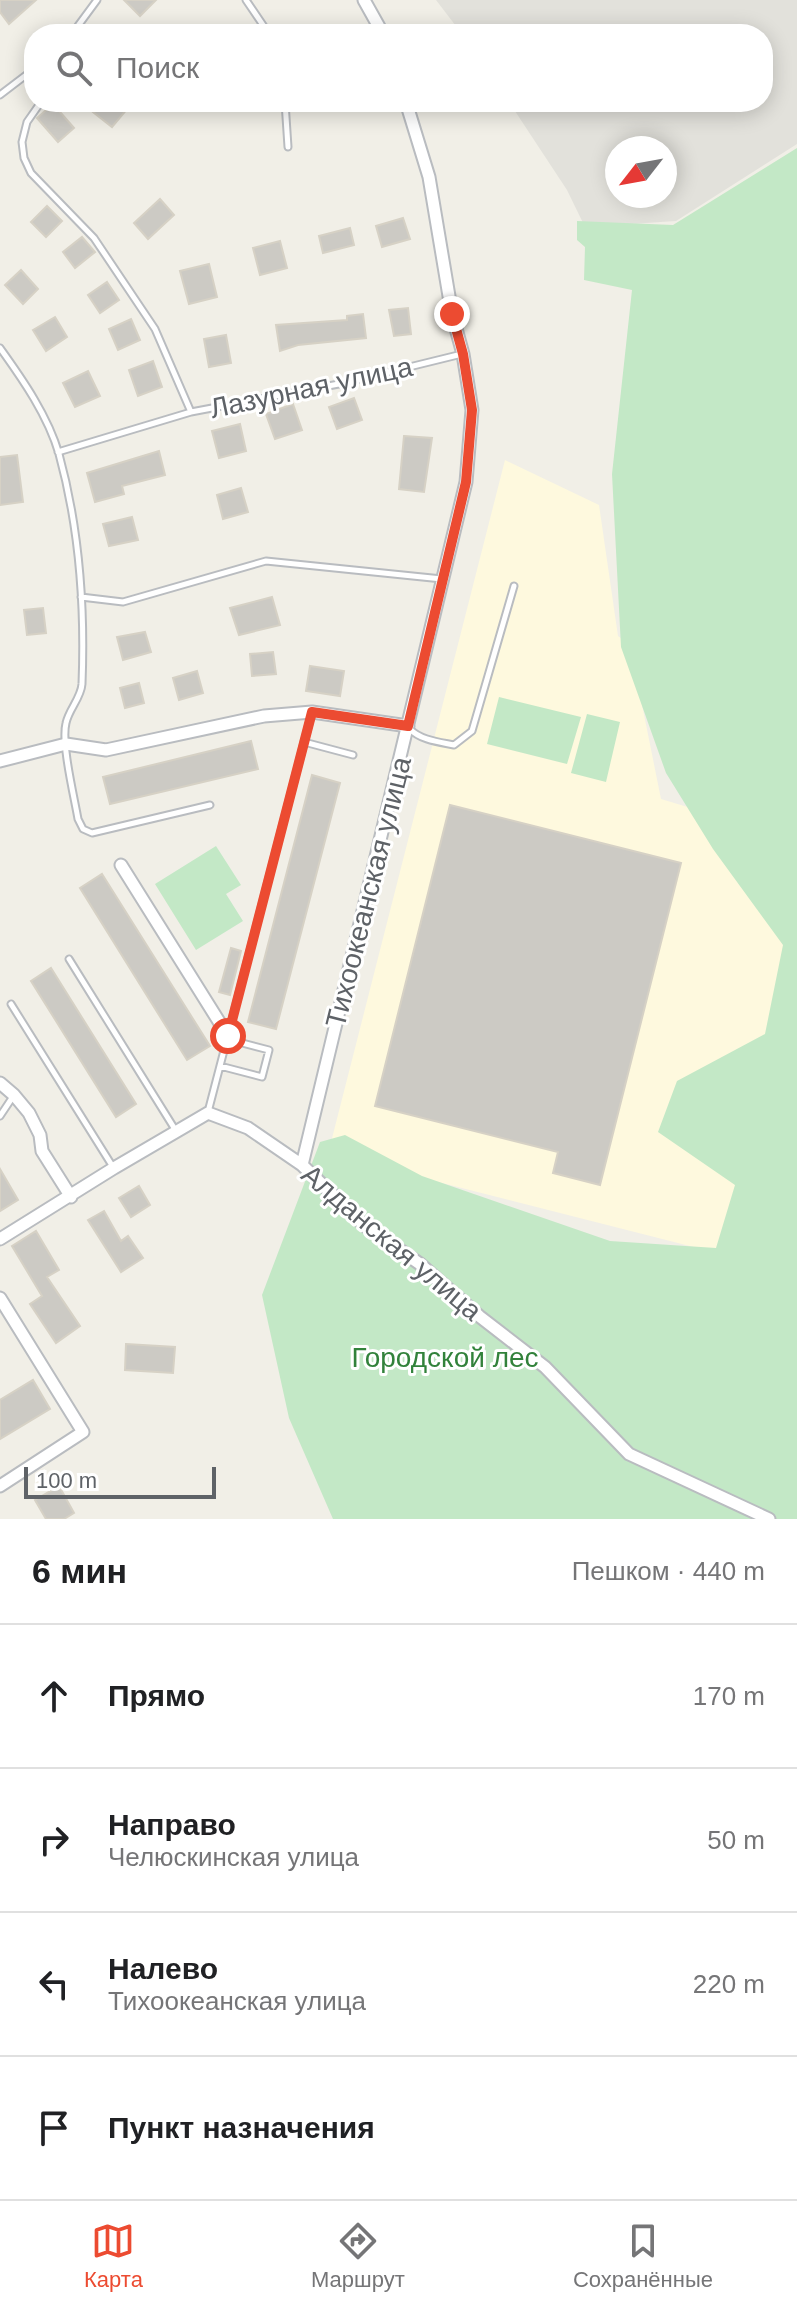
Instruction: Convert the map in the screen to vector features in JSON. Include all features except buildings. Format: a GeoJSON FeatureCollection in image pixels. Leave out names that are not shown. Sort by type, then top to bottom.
{"type":"FeatureCollection","features":[{"type":"Feature","properties":{"kind":"street"},"geometry":{"type":"LineString","coordinates":[[364,0],[377,24]]}},
{"type":"Feature","properties":{"kind":"street","name":"Тихоокеанская улица"},"geometry":{"type":"LineString","coordinates":[[302,1165],[466,482],[472,410],[429,177],[409,112]]}},
{"type":"Feature","properties":{"kind":"street"},"geometry":{"type":"LineString","coordinates":[[0,761],[66,744],[106,750],[264,716],[312,712],[408,726]]}},
{"type":"Feature","properties":{"kind":"street"},"geometry":{"type":"LineString","coordinates":[[121,865],[228,1038]]}},
{"type":"Feature","properties":{"kind":"street"},"geometry":{"type":"LineString","coordinates":[[0,1083],[29,1113],[40,1135],[42,1151],[71,1197]]}},
{"type":"Feature","properties":{"kind":"street"},"geometry":{"type":"LineString","coordinates":[[0,1239],[208,1113]]}},
{"type":"Feature","properties":{"kind":"street","name":"Алданская улица"},"geometry":{"type":"LineString","coordinates":[[208,1113],[248,1128],[302,1165],[364,1225],[420,1264],[479,1316],[545,1367],[629,1454],[769,1519]]}},
{"type":"Feature","properties":{"kind":"street"},"geometry":{"type":"LineString","coordinates":[[0,1298],[83,1432],[0,1486]]}},
{"type":"Feature","properties":{"kind":"lane"},"geometry":{"type":"LineString","coordinates":[[79,24],[97,0]]}},
{"type":"Feature","properties":{"kind":"lane"},"geometry":{"type":"LineString","coordinates":[[246,0],[262,24]]}},
{"type":"Feature","properties":{"kind":"lane"},"geometry":{"type":"LineString","coordinates":[[0,95],[24,77]]}},
{"type":"Feature","properties":{"kind":"lane","name":"Лазурная улица"},"geometry":{"type":"LineString","coordinates":[[34,112],[27,122],[22,142],[24,158],[31,173],[94,238],[155,329],[191,412],[344,383],[463,354]]}},
{"type":"Feature","properties":{"kind":"lane"},"geometry":{"type":"LineString","coordinates":[[286,112],[288,147]]}},
{"type":"Feature","properties":{"kind":"lane"},"geometry":{"type":"LineString","coordinates":[[0,348],[22,378],[58,452],[74,525],[81,597],[82,688],[66,724],[66,744],[78,819],[83,829],[92,833],[210,805]]}},
{"type":"Feature","properties":{"kind":"lane"},"geometry":{"type":"LineString","coordinates":[[58,452],[191,412]]}},
{"type":"Feature","properties":{"kind":"lane"},"geometry":{"type":"LineString","coordinates":[[81,597],[123,602],[266,561],[443,579]]}},
{"type":"Feature","properties":{"kind":"lane"},"geometry":{"type":"LineString","coordinates":[[408,726],[415,734],[454,745],[472,731],[514,586]]}},
{"type":"Feature","properties":{"kind":"lane"},"geometry":{"type":"LineString","coordinates":[[208,1113],[312,712]]}},
{"type":"Feature","properties":{"kind":"lane"},"geometry":{"type":"LineString","coordinates":[[304,742],[353,755]]}},
{"type":"Feature","properties":{"kind":"lane"},"geometry":{"type":"LineString","coordinates":[[69,959],[177,1131]]}},
{"type":"Feature","properties":{"kind":"lane"},"geometry":{"type":"LineString","coordinates":[[11,1004],[114,1168]]}},
{"type":"Feature","properties":{"kind":"lane"},"geometry":{"type":"LineString","coordinates":[[220,1066],[262,1077],[269,1050],[228,1038]]}},
{"type":"Feature","properties":{"kind":"lane"},"geometry":{"type":"LineString","coordinates":[[0,1116],[14,1095]]}},
{"type":"Feature","properties":{"kind":"shaded area"},"geometry":{"type":"Polygon","coordinates":[[[436,0],[797,0],[797,144],[676,221],[585,227],[567,190],[516,112],[773,112],[773,24],[454,24],[436,0]]]}},
{"type":"Feature","properties":{"kind":"shaded area"},"geometry":{"type":"Polygon","coordinates":[[[505,460],[599,505],[618,636],[630,645],[661,799],[797,840],[797,987],[729,1256],[328,1154],[505,460]]]}},
{"type":"Feature","properties":{"kind":"green space","name":"Городской лес"},"geometry":{"type":"Polygon","coordinates":[[[797,148],[797,1519],[333,1519],[289,1418],[262,1295],[320,1142],[345,1135],[422,1176],[610,1241],[716,1248],[735,1185],[658,1132],[677,1081],[765,1034],[783,945],[713,849],[666,773],[621,647],[612,474],[632,290],[584,280],[585,247],[577,240],[577,221],[673,225],[797,148]]]}},
{"type":"Feature","properties":{"kind":"green space"},"geometry":{"type":"Polygon","coordinates":[[[499,697],[581,717],[567,764],[487,744],[499,697]]]}},
{"type":"Feature","properties":{"kind":"green space"},"geometry":{"type":"Polygon","coordinates":[[[587,714],[620,722],[606,782],[571,773],[587,714]]]}},
{"type":"Feature","properties":{"kind":"green space"},"geometry":{"type":"Polygon","coordinates":[[[216,846],[241,885],[226,894],[243,921],[196,950],[155,884],[216,846]]]}},
{"type":"Feature","properties":{"kind":"route"},"geometry":{"type":"LineString","coordinates":[[228,1036],[312,712],[408,726],[466,482],[472,410],[463,354],[452,314]]}}]}
